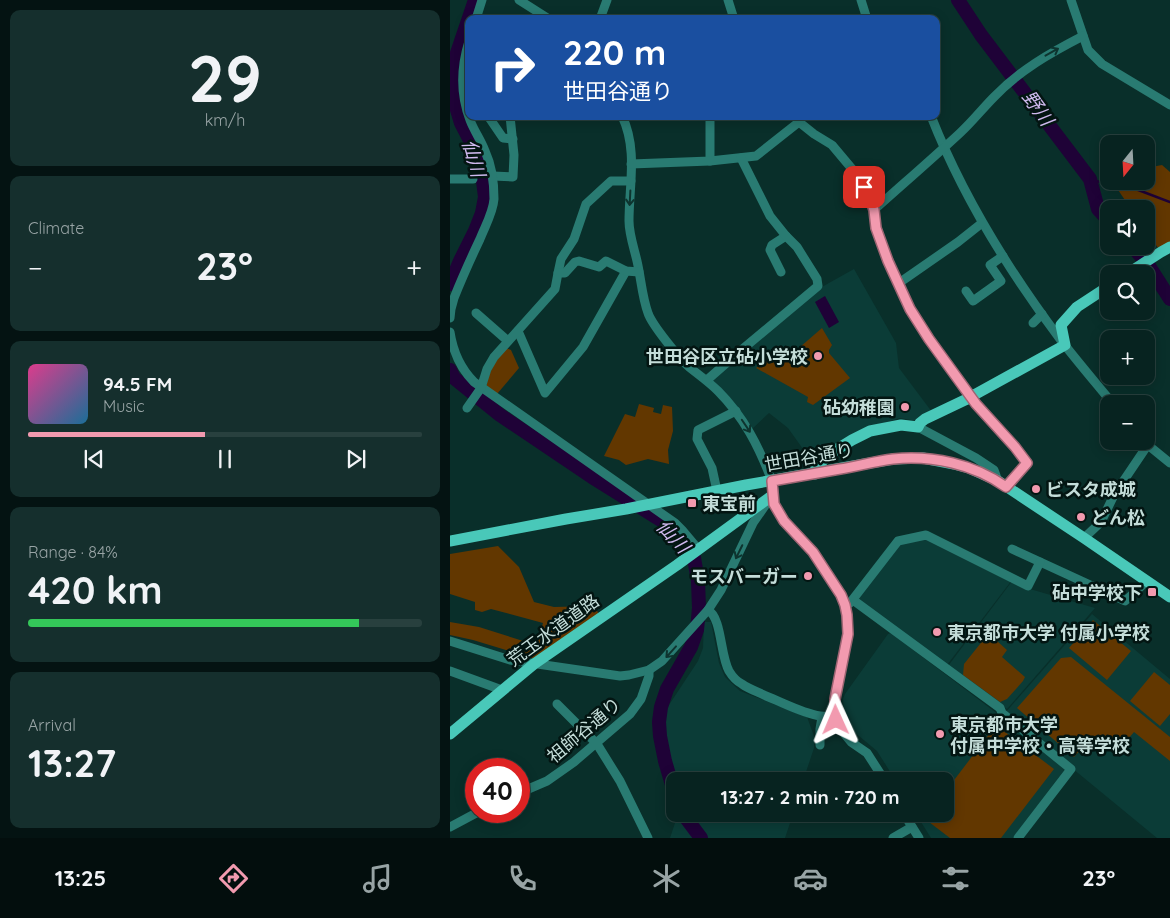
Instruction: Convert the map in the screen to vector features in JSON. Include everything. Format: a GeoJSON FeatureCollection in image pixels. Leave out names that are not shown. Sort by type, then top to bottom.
{"type":"FeatureCollection","features":[{"type":"Feature","properties":{"kind":"main road"},"geometry":{"type":"LineString","coordinates":[[1141,265],[1165,249]]}},
{"type":"Feature","properties":{"kind":"main road"},"geometry":{"type":"LineString","coordinates":[[815,474],[816,467],[831,453],[852,440],[870,431],[901,425],[918,427],[925,419],[970,397],[1065,345],[1062,325],[1077,307],[1100,292]]}},
{"type":"Feature","properties":{"kind":"main road","name":"世田谷通り"},"geometry":{"type":"LineString","coordinates":[[450,541],[772,481],[892,460],[923,458],[969,468],[1002,484],[1170,597]]}},
{"type":"Feature","properties":{"kind":"main road"},"geometry":{"type":"LineString","coordinates":[[697,550],[749,519],[773,495],[772,481]]}},
{"type":"Feature","properties":{"kind":"main road","name":"荒玉水道道路"},"geometry":{"type":"LineString","coordinates":[[450,734],[534,664],[697,550]]}},
{"type":"Feature","properties":{"kind":"street"},"geometry":{"type":"LineString","coordinates":[[477,15],[482,0]]}},
{"type":"Feature","properties":{"kind":"street"},"geometry":{"type":"LineString","coordinates":[[519,0],[543,15]]}},
{"type":"Feature","properties":{"kind":"street"},"geometry":{"type":"LineString","coordinates":[[601,15],[607,0]]}},
{"type":"Feature","properties":{"kind":"street"},"geometry":{"type":"LineString","coordinates":[[728,0],[733,15]]}},
{"type":"Feature","properties":{"kind":"street"},"geometry":{"type":"LineString","coordinates":[[861,0],[866,15]]}},
{"type":"Feature","properties":{"kind":"street"},"geometry":{"type":"LineString","coordinates":[[1071,0],[1088,50],[1102,64],[1170,105]]}},
{"type":"Feature","properties":{"kind":"street"},"geometry":{"type":"LineString","coordinates":[[874,210],[944,148],[997,94],[1047,55],[1083,36]]}},
{"type":"Feature","properties":{"kind":"street"},"geometry":{"type":"LineString","coordinates":[[465,58],[462,82],[465,104]]}},
{"type":"Feature","properties":{"kind":"street"},"geometry":{"type":"LineString","coordinates":[[450,318],[454,298],[493,205],[493,176],[485,150],[470,120]]}},
{"type":"Feature","properties":{"kind":"street"},"geometry":{"type":"LineString","coordinates":[[491,120],[503,138],[513,139]]}},
{"type":"Feature","properties":{"kind":"street"},"geometry":{"type":"LineString","coordinates":[[493,176],[513,177],[514,155],[511,120]]}},
{"type":"Feature","properties":{"kind":"street"},"geometry":{"type":"LineString","coordinates":[[624,120],[631,146],[629,222],[648,314],[679,357],[690,368],[708,380],[736,411],[752,434],[772,481]]}},
{"type":"Feature","properties":{"kind":"street"},"geometry":{"type":"LineString","coordinates":[[710,120],[710,161]]}},
{"type":"Feature","properties":{"kind":"street"},"geometry":{"type":"LineString","coordinates":[[631,164],[710,161],[756,156],[796,120]]}},
{"type":"Feature","properties":{"kind":"street"},"geometry":{"type":"LineString","coordinates":[[798,120],[814,134],[832,145],[858,176],[870,198],[874,210],[876,228],[888,261],[910,309],[929,339],[976,404],[1027,463],[1002,484],[994,470],[976,458],[918,427]]}},
{"type":"Feature","properties":{"kind":"street"},"geometry":{"type":"LineString","coordinates":[[933,120],[944,148],[982,222],[1003,256],[1042,314],[1106,395]]}},
{"type":"Feature","properties":{"kind":"street"},"geometry":{"type":"LineString","coordinates":[[708,380],[818,286],[818,279],[797,247],[770,216],[741,158]]}},
{"type":"Feature","properties":{"kind":"street"},"geometry":{"type":"LineString","coordinates":[[450,179],[473,179]]}},
{"type":"Feature","properties":{"kind":"street"},"geometry":{"type":"LineString","coordinates":[[469,406],[481,388],[487,369],[494,357],[555,289],[561,259],[574,239],[586,204],[611,181],[631,181]]}},
{"type":"Feature","properties":{"kind":"street"},"geometry":{"type":"LineString","coordinates":[[899,283],[958,242],[982,222]]}},
{"type":"Feature","properties":{"kind":"street"},"geometry":{"type":"LineString","coordinates":[[780,272],[770,250],[772,245],[786,236]]}},
{"type":"Feature","properties":{"kind":"street"},"geometry":{"type":"LineString","coordinates":[[966,290],[972,301],[1001,282],[990,265],[1003,256]]}},
{"type":"Feature","properties":{"kind":"street"},"geometry":{"type":"LineString","coordinates":[[558,273],[565,273],[575,262],[579,261],[599,267],[606,261],[626,270],[639,272]]}},
{"type":"Feature","properties":{"kind":"street"},"geometry":{"type":"LineString","coordinates":[[518,331],[545,393],[583,347],[626,270]]}},
{"type":"Feature","properties":{"kind":"street"},"geometry":{"type":"LineString","coordinates":[[476,313],[508,342]]}},
{"type":"Feature","properties":{"kind":"street"},"geometry":{"type":"LineString","coordinates":[[1033,323],[1042,314]]}},
{"type":"Feature","properties":{"kind":"street"},"geometry":{"type":"LineString","coordinates":[[450,332],[451,343],[459,362],[468,376],[481,388],[675,523],[697,550]]}},
{"type":"Feature","properties":{"kind":"street"},"geometry":{"type":"LineString","coordinates":[[718,491],[712,468],[697,439],[698,430],[736,411]]}},
{"type":"Feature","properties":{"kind":"street"},"geometry":{"type":"LineString","coordinates":[[1084,538],[1101,522],[1114,495],[1141,450]]}},
{"type":"Feature","properties":{"kind":"street"},"geometry":{"type":"LineString","coordinates":[[1154,450],[1170,463]]}},
{"type":"Feature","properties":{"kind":"street"},"geometry":{"type":"LineString","coordinates":[[773,495],[774,504],[784,521],[813,552],[836,587],[849,602],[1000,708],[1002,712],[1071,769],[1018,838]]}},
{"type":"Feature","properties":{"kind":"street"},"geometry":{"type":"LineString","coordinates":[[450,641],[510,660],[534,664],[620,676],[649,670],[662,661],[712,606],[721,590],[749,519]]}},
{"type":"Feature","properties":{"kind":"street"},"geometry":{"type":"LineString","coordinates":[[879,772],[867,753],[852,742],[842,731],[835,715],[835,699],[848,634],[849,602],[898,541],[926,535],[1028,586],[1040,562]]}},
{"type":"Feature","properties":{"kind":"street"},"geometry":{"type":"LineString","coordinates":[[1012,549],[1125,601],[1147,581]]}},
{"type":"Feature","properties":{"kind":"street"},"geometry":{"type":"LineString","coordinates":[[706,613],[713,613],[716,619],[725,663],[736,680],[744,686],[798,709],[822,717],[835,715]]}},
{"type":"Feature","properties":{"kind":"street","name":"祖師谷通り"},"geometry":{"type":"LineString","coordinates":[[530,788],[547,781],[574,762],[630,714],[641,699],[649,676],[649,670]]}},
{"type":"Feature","properties":{"kind":"street"},"geometry":{"type":"LineString","coordinates":[[450,671],[502,690]]}},
{"type":"Feature","properties":{"kind":"street"},"geometry":{"type":"LineString","coordinates":[[557,704],[596,744],[620,781],[648,838]]}},
{"type":"Feature","properties":{"kind":"street"},"geometry":{"type":"LineString","coordinates":[[820,745],[822,717]]}},
{"type":"Feature","properties":{"kind":"street"},"geometry":{"type":"LineString","coordinates":[[450,827],[465,819]]}},
{"type":"Feature","properties":{"kind":"street"},"geometry":{"type":"LineString","coordinates":[[909,822],[919,838]]}},
{"type":"Feature","properties":{"kind":"street"},"geometry":{"type":"LineString","coordinates":[[893,838],[912,827]]}},
{"type":"Feature","properties":{"kind":"shaded area"},"geometry":{"type":"Polygon","coordinates":[[[1162,165],[1170,172],[1170,246],[1161,252],[1155,244],[1155,200],[1125,200],[1118,190],[1155,190],[1155,166],[1162,165]]]}},
{"type":"Feature","properties":{"kind":"shaded area","name":"世田谷区立砧小学校"},"geometry":{"type":"Polygon","coordinates":[[[854,269],[896,343],[899,368],[932,412],[916,421],[900,418],[869,428],[813,463],[788,428],[769,413],[752,429],[709,379],[820,288],[854,269]]]}},
{"type":"Feature","properties":{"kind":"shaded area"},"geometry":{"type":"Polygon","coordinates":[[[825,296],[839,322],[829,328],[815,302],[825,296]]]}},
{"type":"Feature","properties":{"kind":"shaded area"},"geometry":{"type":"Polygon","coordinates":[[[822,328],[832,345],[829,353],[850,378],[813,405],[807,402],[808,397],[756,368],[776,351],[785,360],[822,328]]]}},
{"type":"Feature","properties":{"kind":"shaded area"},"geometry":{"type":"Polygon","coordinates":[[[506,348],[511,350],[519,368],[497,394],[486,386],[493,366],[506,348]]]}},
{"type":"Feature","properties":{"kind":"shaded area"},"geometry":{"type":"Polygon","coordinates":[[[639,404],[654,408],[653,412],[661,414],[663,405],[672,407],[673,431],[668,450],[669,464],[648,459],[626,465],[619,460],[604,456],[625,414],[635,417],[639,404]]]}},
{"type":"Feature","properties":{"kind":"shaded area","name":"東京都市大学 付属小学校"},"geometry":{"type":"Polygon","coordinates":[[[923,537],[1012,580],[947,665],[857,600],[902,542],[923,537]]]}},
{"type":"Feature","properties":{"kind":"shaded area"},"geometry":{"type":"Polygon","coordinates":[[[498,546],[519,567],[534,602],[554,607],[594,606],[599,614],[535,659],[450,635],[450,622],[479,627],[536,645],[543,623],[491,609],[482,612],[475,610],[475,602],[450,594],[450,554],[498,546]]]}},
{"type":"Feature","properties":{"kind":"shaded area"},"geometry":{"type":"Polygon","coordinates":[[[1013,580],[1030,589],[1095,608],[1007,709],[948,666],[1013,580]]]}},
{"type":"Feature","properties":{"kind":"shaded area"},"geometry":{"type":"Polygon","coordinates":[[[1092,614],[1170,679],[1170,838],[1157,838],[1005,713],[1092,614]]]}},
{"type":"Feature","properties":{"kind":"shaded area"},"geometry":{"type":"Polygon","coordinates":[[[1093,620],[1131,651],[1107,680],[1069,648],[1093,620]]]}},
{"type":"Feature","properties":{"kind":"shaded area"},"geometry":{"type":"Polygon","coordinates":[[[704,622],[711,622],[719,663],[725,677],[740,691],[807,717],[814,736],[814,748],[806,772],[674,772],[663,734],[665,711],[698,661],[703,648],[704,622]]]}},
{"type":"Feature","properties":{"kind":"shaded area","name":"東京都市大学 付属中学校・高等学校"},"geometry":{"type":"Polygon","coordinates":[[[891,633],[1066,768],[1013,838],[931,838],[921,822],[954,822],[954,772],[890,772],[877,751],[849,726],[844,712],[843,699],[845,694],[888,634],[891,633]]]}},
{"type":"Feature","properties":{"kind":"shaded area"},"geometry":{"type":"Polygon","coordinates":[[[984,639],[997,641],[1007,650],[1002,657],[1025,677],[1007,699],[1000,702],[963,675],[964,664],[984,639]]]}},
{"type":"Feature","properties":{"kind":"shaded area"},"geometry":{"type":"Polygon","coordinates":[[[1071,657],[1170,737],[1170,761],[1134,732],[1116,753],[1104,745],[1094,743],[1084,748],[1074,757],[1017,708],[1061,658],[1071,657]]]}},
{"type":"Feature","properties":{"kind":"shaded area"},"geometry":{"type":"Polygon","coordinates":[[[1154,672],[1170,685],[1170,714],[1160,726],[1130,701],[1154,672]]]}},
{"type":"Feature","properties":{"kind":"shaded area"},"geometry":{"type":"Polygon","coordinates":[[[996,725],[1054,769],[1001,838],[950,838],[929,822],[954,822],[954,780],[996,725]]]}},
{"type":"Feature","properties":{"kind":"shaded area"},"geometry":{"type":"Polygon","coordinates":[[[675,822],[790,822],[785,838],[670,838],[675,822]]]}},
{"type":"Feature","properties":{"kind":"waterway","name":"仙川"},"geometry":{"type":"LineString","coordinates":[[470,15],[475,0]]}},
{"type":"Feature","properties":{"kind":"waterway","name":"野川"},"geometry":{"type":"LineString","coordinates":[[958,0],[981,35],[1090,179],[1100,211]]}},
{"type":"Feature","properties":{"kind":"waterway","name":"仙川"},"geometry":{"type":"LineString","coordinates":[[450,284],[475,231],[482,213],[485,197],[482,173],[474,148],[461,123],[455,103],[453,77],[457,53],[465,29]]}},
{"type":"Feature","properties":{"kind":"waterway"},"geometry":{"type":"LineString","coordinates":[[1090,181],[1133,188],[1170,202]]}},
{"type":"Feature","properties":{"kind":"waterway","name":"野川"},"geometry":{"type":"LineString","coordinates":[[1140,255],[1170,299]]}},
{"type":"Feature","properties":{"kind":"waterway","name":"仙川"},"geometry":{"type":"LineString","coordinates":[[450,370],[454,378],[500,415],[592,477],[664,522],[694,558],[698,581],[699,608],[697,630],[691,647],[667,689],[661,707],[659,722],[660,736],[668,772]]}},
{"type":"Feature","properties":{"kind":"waterway","name":"仙川"},"geometry":{"type":"LineString","coordinates":[[689,822],[701,838]]}},
{"type":"Feature","properties":{"kind":"place","name":"世田谷区立砧小学校"},"geometry":{"type":"Point","coordinates":[818,356]}},
{"type":"Feature","properties":{"kind":"place","name":"砧幼稚園"},"geometry":{"type":"Point","coordinates":[905,407]}},
{"type":"Feature","properties":{"kind":"place","name":"ビスタ成城"},"geometry":{"type":"Point","coordinates":[1036,489]}},
{"type":"Feature","properties":{"kind":"place","name":"東宝前"},"geometry":{"type":"Point","coordinates":[692,503]}},
{"type":"Feature","properties":{"kind":"place","name":"どん松"},"geometry":{"type":"Point","coordinates":[1081,517]}},
{"type":"Feature","properties":{"kind":"place","name":"モスバーガー"},"geometry":{"type":"Point","coordinates":[808,576]}},
{"type":"Feature","properties":{"kind":"place","name":"砧中学校下"},"geometry":{"type":"Point","coordinates":[1152,592]}},
{"type":"Feature","properties":{"kind":"place","name":"東京都市大学 付属小学校"},"geometry":{"type":"Point","coordinates":[937,632]}},
{"type":"Feature","properties":{"kind":"place","name":"東京都市大学 付属中学校・高等学校"},"geometry":{"type":"Point","coordinates":[940,734]}},
{"type":"Feature","properties":{"kind":"route"},"geometry":{"type":"LineString","coordinates":[[836,720],[835,699],[848,634],[845,605],[841,595],[813,552],[784,521],[774,504],[772,481],[892,460],[923,458],[969,468],[998,481],[1006,487],[1027,463],[976,404],[929,339],[910,309],[888,261],[876,228],[874,210],[864,187]]}}]}
